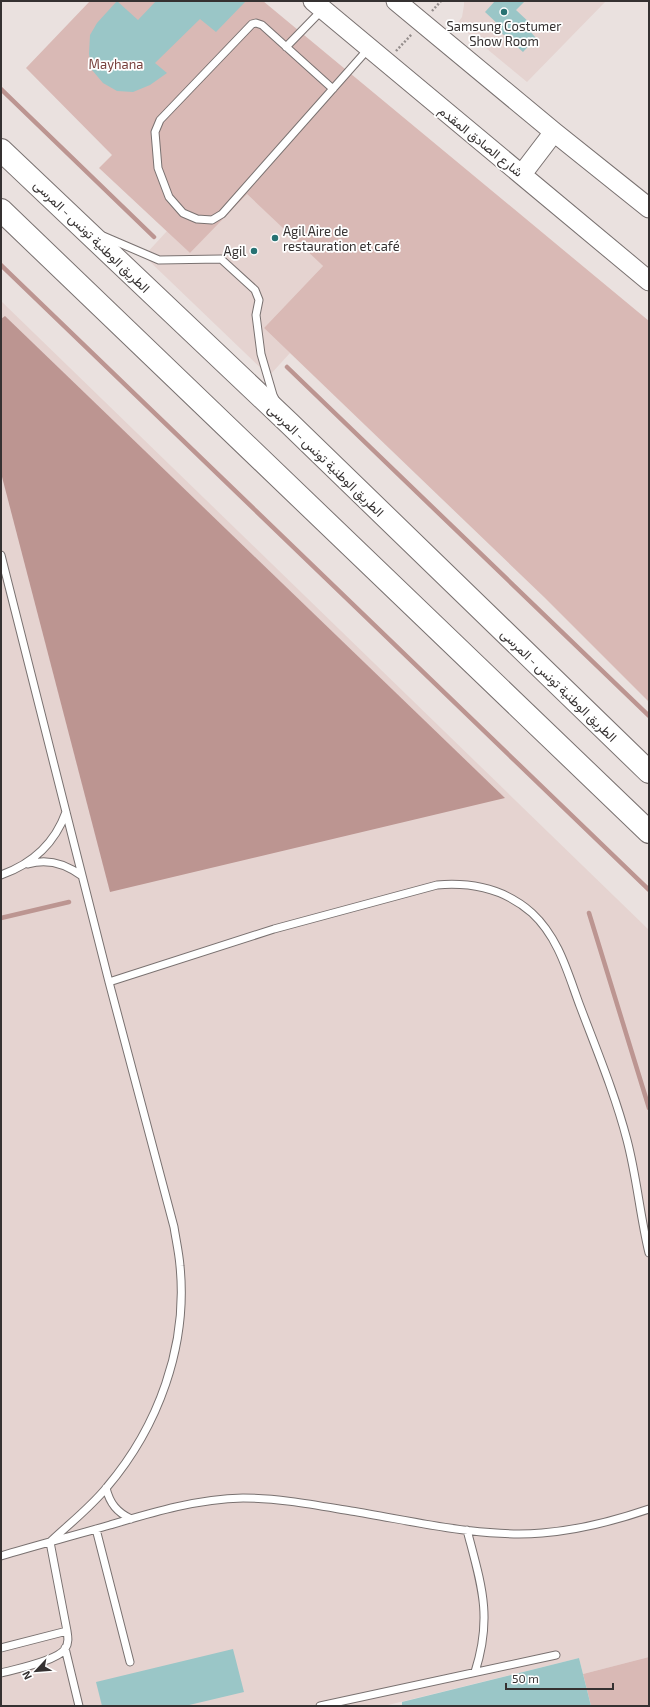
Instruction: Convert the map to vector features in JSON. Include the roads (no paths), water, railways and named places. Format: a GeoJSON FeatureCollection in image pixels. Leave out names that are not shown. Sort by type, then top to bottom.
{"type":"FeatureCollection","features":[{"type":"Feature","properties":{"kind":"highway","name":"الطريق الوطنية تونس - المرسى"},"geometry":{"type":"LineString","coordinates":[[1,150],[289,423],[649,772]]}},
{"type":"Feature","properties":{"kind":"highway"},"geometry":{"type":"LineString","coordinates":[[1,210],[649,832]]}},
{"type":"Feature","properties":{"kind":"main road"},"geometry":{"type":"LineString","coordinates":[[396,1],[554,132],[649,208]]}},
{"type":"Feature","properties":{"kind":"main road","name":"شارع الصادق المقدم"},"geometry":{"type":"LineString","coordinates":[[318,5],[649,281]]}},
{"type":"Feature","properties":{"kind":"main road"},"geometry":{"type":"LineString","coordinates":[[522,174],[554,132]]}},
{"type":"Feature","properties":{"kind":"lane"},"geometry":{"type":"LineString","coordinates":[[286,47],[318,5]]}},
{"type":"Feature","properties":{"kind":"lane"},"geometry":{"type":"LineString","coordinates":[[333,89],[262,26],[256,23],[252,24],[160,120],[154,132],[158,168],[168,197],[183,212],[197,219],[212,220],[222,214],[370,48]]}},
{"type":"Feature","properties":{"kind":"lane"},"geometry":{"type":"LineString","coordinates":[[81,227],[159,260],[221,259],[255,290],[259,300],[256,315],[261,354],[273,395],[289,423]]}},
{"type":"Feature","properties":{"kind":"lane"},"geometry":{"type":"LineString","coordinates":[[1,554],[109,982],[174,1227],[180,1267],[180,1307],[176,1346],[166,1385],[150,1422],[131,1457],[106,1488],[50,1542]]}},
{"type":"Feature","properties":{"kind":"lane"},"geometry":{"type":"LineString","coordinates":[[1,875],[22,866],[34,858],[53,838],[66,811]]}},
{"type":"Feature","properties":{"kind":"lane"},"geometry":{"type":"LineString","coordinates":[[22,866],[42,862],[53,862],[73,869],[82,876]]}},
{"type":"Feature","properties":{"kind":"lane"},"geometry":{"type":"LineString","coordinates":[[109,982],[274,929],[437,885],[459,884],[480,886],[507,896],[521,904],[544,925],[560,952],[620,1112],[634,1172],[649,1253]]}},
{"type":"Feature","properties":{"kind":"lane"},"geometry":{"type":"LineString","coordinates":[[106,1488],[108,1498],[114,1508],[122,1515],[131,1519]]}},
{"type":"Feature","properties":{"kind":"lane"},"geometry":{"type":"LineString","coordinates":[[1,1556],[168,1508],[227,1499],[268,1499],[292,1501],[467,1530],[500,1533],[548,1533],[581,1529],[621,1519],[649,1509]]}},
{"type":"Feature","properties":{"kind":"lane"},"geometry":{"type":"LineString","coordinates":[[96,1529],[130,1662]]}},
{"type":"Feature","properties":{"kind":"lane"},"geometry":{"type":"LineString","coordinates":[[467,1530],[482,1590],[484,1607],[484,1640],[475,1672]]}},
{"type":"Feature","properties":{"kind":"lane"},"geometry":{"type":"LineString","coordinates":[[1,1673],[59,1655],[65,1648],[68,1640],[50,1542]]}},
{"type":"Feature","properties":{"kind":"lane"},"geometry":{"type":"LineString","coordinates":[[1,1648],[67,1631]]}},
{"type":"Feature","properties":{"kind":"lane"},"geometry":{"type":"LineString","coordinates":[[65,1648],[79,1706]]}},
{"type":"Feature","properties":{"kind":"lane"},"geometry":{"type":"LineString","coordinates":[[320,1706],[556,1655]]}},
{"type":"Feature","properties":{"kind":"waterway"},"geometry":{"type":"LineString","coordinates":[[1,89],[154,237]]}},
{"type":"Feature","properties":{"kind":"waterway"},"geometry":{"type":"LineString","coordinates":[[1,265],[649,890]]}},
{"type":"Feature","properties":{"kind":"waterway"},"geometry":{"type":"LineString","coordinates":[[287,367],[649,716]]}},
{"type":"Feature","properties":{"kind":"waterway"},"geometry":{"type":"LineString","coordinates":[[1,918],[69,902]]}},
{"type":"Feature","properties":{"kind":"waterway"},"geometry":{"type":"LineString","coordinates":[[589,913],[649,1108]]}},
{"type":"Feature","properties":{"kind":"place","name":"Samsung Costumer Show Room"},"geometry":{"type":"Point","coordinates":[504,12]}},
{"type":"Feature","properties":{"kind":"place","name":"Agil Aire de restauration et café"},"geometry":{"type":"Point","coordinates":[275,238]}},
{"type":"Feature","properties":{"kind":"place","name":"Agil"},"geometry":{"type":"Point","coordinates":[254,251]}},
{"type":"Feature","properties":{"kind":"park label","name":"Mayhana"},"geometry":{"type":"Point","coordinates":[116,64]}}]}
